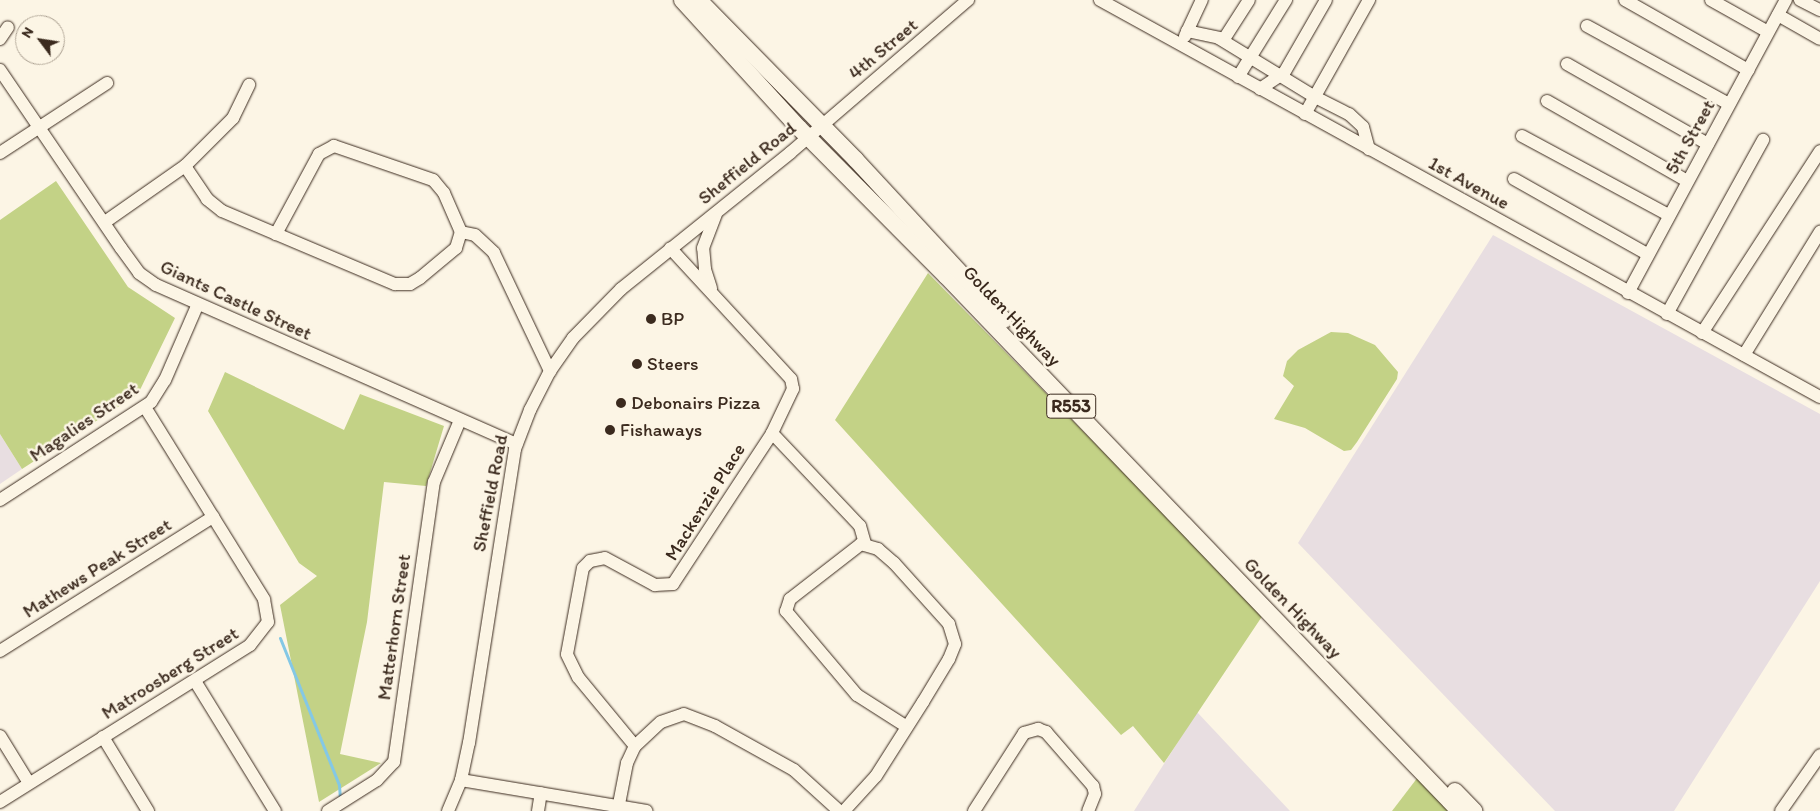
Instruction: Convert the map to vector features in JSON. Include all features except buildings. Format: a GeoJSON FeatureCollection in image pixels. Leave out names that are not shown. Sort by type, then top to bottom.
{"type":"FeatureCollection","features":[{"type":"Feature","properties":{"kind":"main road","name":"Golden Highway"},"geometry":{"type":"LineString","coordinates":[[682,0],[808,137],[946,276],[1459,811]]}},
{"type":"Feature","properties":{"kind":"main road","name":"Golden Highway"},"geometry":{"type":"LineString","coordinates":[[699,0],[822,125],[1474,811]]}},
{"type":"Feature","properties":{"kind":"street","name":"4th Street"},"geometry":{"type":"LineString","coordinates":[[822,125],[968,0]]}},
{"type":"Feature","properties":{"kind":"street","name":"1st Avenue"},"geometry":{"type":"LineString","coordinates":[[1102,0],[1820,398]]}},
{"type":"Feature","properties":{"kind":"street"},"geometry":{"type":"LineString","coordinates":[[1181,45],[1202,0]]}},
{"type":"Feature","properties":{"kind":"street"},"geometry":{"type":"LineString","coordinates":[[1220,39],[1226,38],[1249,0]]}},
{"type":"Feature","properties":{"kind":"street"},"geometry":{"type":"LineString","coordinates":[[1238,77],[1286,0]]}},
{"type":"Feature","properties":{"kind":"street"},"geometry":{"type":"LineString","coordinates":[[1260,89],[1289,65],[1326,0]]}},
{"type":"Feature","properties":{"kind":"street"},"geometry":{"type":"LineString","coordinates":[[1305,114],[1368,0]]}},
{"type":"Feature","properties":{"kind":"street"},"geometry":{"type":"LineString","coordinates":[[1625,0],[1748,70]]}},
{"type":"Feature","properties":{"kind":"street"},"geometry":{"type":"LineString","coordinates":[[1711,0],[1768,32]]}},
{"type":"Feature","properties":{"kind":"street","name":"5th Street"},"geometry":{"type":"LineString","coordinates":[[1628,293],[1647,254],[1786,0]]}},
{"type":"Feature","properties":{"kind":"street"},"geometry":{"type":"LineString","coordinates":[[1800,0],[1820,10]]}},
{"type":"Feature","properties":{"kind":"street"},"geometry":{"type":"LineString","coordinates":[[1778,15],[1820,39]]}},
{"type":"Feature","properties":{"kind":"street"},"geometry":{"type":"LineString","coordinates":[[1587,26],[1729,104]]}},
{"type":"Feature","properties":{"kind":"street"},"geometry":{"type":"LineString","coordinates":[[0,39],[8,27]]}},
{"type":"Feature","properties":{"kind":"street"},"geometry":{"type":"LineString","coordinates":[[1187,31],[1206,33],[1220,39],[1315,97],[1335,105],[1363,127],[1369,149]]}},
{"type":"Feature","properties":{"kind":"street"},"geometry":{"type":"LineString","coordinates":[[1567,64],[1708,144]]}},
{"type":"Feature","properties":{"kind":"street","name":"Giants Castle Street"},"geometry":{"type":"LineString","coordinates":[[0,70],[139,273],[156,285],[197,306],[517,444]]}},
{"type":"Feature","properties":{"kind":"street"},"geometry":{"type":"LineString","coordinates":[[0,153],[107,83]]}},
{"type":"Feature","properties":{"kind":"street"},"geometry":{"type":"LineString","coordinates":[[105,222],[185,166],[233,118],[249,85]]}},
{"type":"Feature","properties":{"kind":"street"},"geometry":{"type":"LineString","coordinates":[[1547,101],[1687,181]]}},
{"type":"Feature","properties":{"kind":"street","name":"Sheffield Road"},"geometry":{"type":"LineString","coordinates":[[448,811],[461,780],[517,444],[530,410],[550,371],[586,324],[670,248],[717,212],[822,125]]}},
{"type":"Feature","properties":{"kind":"street"},"geometry":{"type":"LineString","coordinates":[[1522,136],[1669,214]]}},
{"type":"Feature","properties":{"kind":"street"},"geometry":{"type":"LineString","coordinates":[[1667,314],[1763,140]]}},
{"type":"Feature","properties":{"kind":"street"},"geometry":{"type":"LineString","coordinates":[[185,166],[208,199],[222,212],[384,281],[403,285],[420,278],[456,248],[461,232],[444,193],[433,180],[334,146],[319,154],[276,234]]}},
{"type":"Feature","properties":{"kind":"street"},"geometry":{"type":"LineString","coordinates":[[1702,333],[1820,151]]}},
{"type":"Feature","properties":{"kind":"street"},"geometry":{"type":"LineString","coordinates":[[1514,179],[1647,254]]}},
{"type":"Feature","properties":{"kind":"street"},"geometry":{"type":"LineString","coordinates":[[714,294],[705,269],[703,248],[717,212]]}},
{"type":"Feature","properties":{"kind":"street"},"geometry":{"type":"LineString","coordinates":[[461,232],[475,235],[494,253],[550,371]]}},
{"type":"Feature","properties":{"kind":"street"},"geometry":{"type":"LineString","coordinates":[[1744,355],[1820,232]]}},
{"type":"Feature","properties":{"kind":"street","name":"Mackenzie Place"},"geometry":{"type":"LineString","coordinates":[[635,746],[578,677],[567,654],[583,568],[590,561],[605,558],[655,585],[673,584],[772,433],[792,395],[791,379],[670,248]]}},
{"type":"Feature","properties":{"kind":"street","name":"Magalies Street"},"geometry":{"type":"LineString","coordinates":[[0,500],[145,407],[165,380],[197,306]]}},
{"type":"Feature","properties":{"kind":"street","name":"Matroosberg Street"},"geometry":{"type":"LineString","coordinates":[[0,802],[250,645],[268,622],[264,599],[145,407]]}},
{"type":"Feature","properties":{"kind":"street","name":"Matterhorn Street"},"geometry":{"type":"LineString","coordinates":[[328,811],[377,780],[394,762],[434,482],[460,420]]}},
{"type":"Feature","properties":{"kind":"street"},"geometry":{"type":"LineString","coordinates":[[772,433],[860,526],[865,543],[878,549],[894,563],[949,624],[955,637],[954,651],[876,776],[844,811]]}},
{"type":"Feature","properties":{"kind":"street","name":"Mathews Peak Street"},"geometry":{"type":"LineString","coordinates":[[0,651],[213,517]]}},
{"type":"Feature","properties":{"kind":"street"},"geometry":{"type":"LineString","coordinates":[[865,543],[806,585],[790,599],[786,611],[857,695],[906,727]]}},
{"type":"Feature","properties":{"kind":"street"},"geometry":{"type":"LineString","coordinates":[[195,681],[274,811]]}},
{"type":"Feature","properties":{"kind":"street"},"geometry":{"type":"LineString","coordinates":[[619,804],[627,763],[635,746],[652,728],[672,716],[693,715],[794,770],[839,811]]}},
{"type":"Feature","properties":{"kind":"street"},"geometry":{"type":"LineString","coordinates":[[974,811],[1024,733],[1038,729],[1046,732],[1090,781],[1096,794],[1088,811]]}},
{"type":"Feature","properties":{"kind":"street"},"geometry":{"type":"LineString","coordinates":[[0,736],[29,783]]}},
{"type":"Feature","properties":{"kind":"street"},"geometry":{"type":"LineString","coordinates":[[103,737],[148,811]]}},
{"type":"Feature","properties":{"kind":"street"},"geometry":{"type":"LineString","coordinates":[[1781,811],[1815,772],[1820,755]]}},
{"type":"Feature","properties":{"kind":"street"},"geometry":{"type":"LineString","coordinates":[[461,780],[619,804],[646,811]]}},
{"type":"Feature","properties":{"kind":"street"},"geometry":{"type":"LineString","coordinates":[[538,811],[541,792]]}},
{"type":"Feature","properties":{"kind":"shaded area"},"geometry":{"type":"Polygon","coordinates":[[[1493,235],[1820,414],[1820,581],[1674,811],[1555,811],[1298,543],[1493,235]]]}},
{"type":"Feature","properties":{"kind":"shaded area"},"geometry":{"type":"Polygon","coordinates":[[[0,434],[22,469],[0,484],[0,434]]]}},
{"type":"Feature","properties":{"kind":"shaded area"},"geometry":{"type":"Polygon","coordinates":[[[1197,712],[1290,811],[1134,811],[1197,712]]]}},
{"type":"Feature","properties":{"kind":"green space"},"geometry":{"type":"Polygon","coordinates":[[[56,181],[128,287],[175,318],[138,394],[22,469],[0,434],[0,220],[56,181]]]}},
{"type":"Feature","properties":{"kind":"green space"},"geometry":{"type":"Polygon","coordinates":[[[928,273],[1263,615],[1164,763],[1133,726],[1121,735],[835,420],[928,273]]]}},
{"type":"Feature","properties":{"kind":"green space"},"geometry":{"type":"Polygon","coordinates":[[[1331,332],[1348,333],[1375,345],[1398,372],[1397,379],[1357,442],[1351,450],[1344,451],[1305,428],[1274,419],[1294,386],[1283,376],[1287,361],[1298,350],[1331,332]]]}},
{"type":"Feature","properties":{"kind":"green space"},"geometry":{"type":"Polygon","coordinates":[[[225,372],[344,430],[360,394],[444,426],[426,486],[384,482],[367,622],[340,754],[381,763],[319,802],[280,605],[317,576],[299,563],[208,411],[225,372]]]}},
{"type":"Feature","properties":{"kind":"green space"},"geometry":{"type":"Polygon","coordinates":[[[1418,777],[1451,811],[1392,811],[1418,777]]]}},
{"type":"Feature","properties":{"kind":"waterway"},"geometry":{"type":"LineString","coordinates":[[280,638],[339,785],[340,798]]}},
{"type":"Feature","properties":{"kind":"place","name":"BP"},"geometry":{"type":"Point","coordinates":[651,319]}},
{"type":"Feature","properties":{"kind":"place","name":"Steers"},"geometry":{"type":"Point","coordinates":[637,364]}},
{"type":"Feature","properties":{"kind":"place","name":"Debonairs Pizza"},"geometry":{"type":"Point","coordinates":[621,403]}},
{"type":"Feature","properties":{"kind":"place","name":"Fishaways"},"geometry":{"type":"Point","coordinates":[610,430]}}]}
